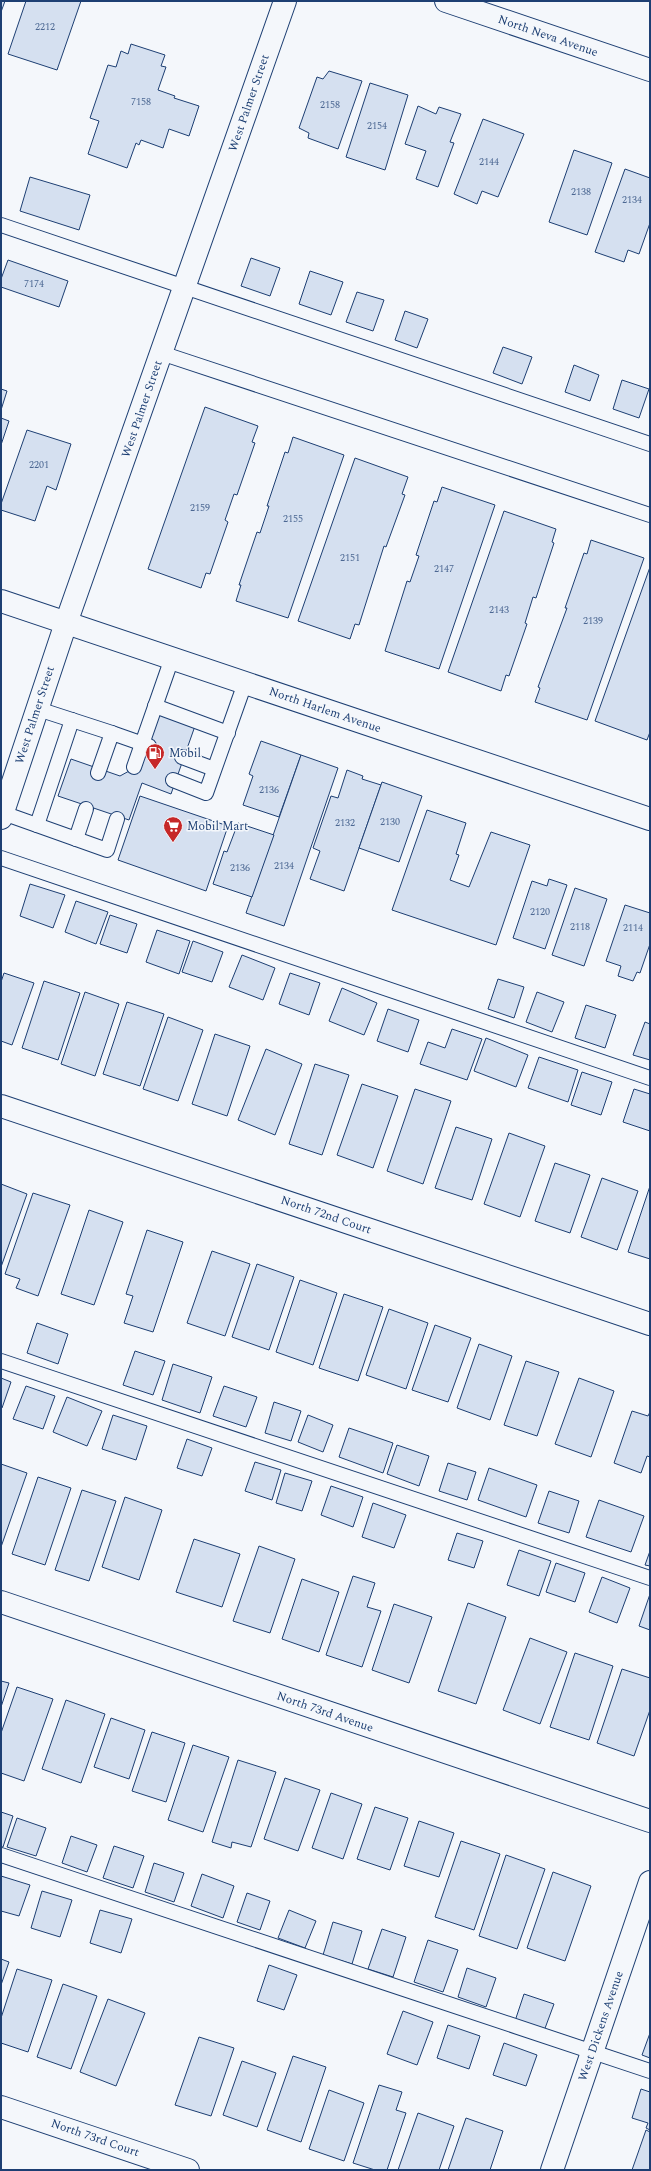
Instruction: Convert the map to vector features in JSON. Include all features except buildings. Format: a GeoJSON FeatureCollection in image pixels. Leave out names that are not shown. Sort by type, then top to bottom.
{"type":"FeatureCollection","features":[{"type":"Feature","properties":{"kind":"street","name":"West Palmer Street"},"geometry":{"type":"LineString","coordinates":[[2,815],[66,623],[285,1]]}},
{"type":"Feature","properties":{"kind":"street","name":"North Neva Avenue"},"geometry":{"type":"LineString","coordinates":[[446,1],[650,70]]}},
{"type":"Feature","properties":{"kind":"street","name":"North Harlem Avenue"},"geometry":{"type":"LineString","coordinates":[[1,600],[650,819]]}},
{"type":"Feature","properties":{"kind":"street","name":"North 72nd Court"},"geometry":{"type":"LineString","coordinates":[[1,1106],[650,1324]]}},
{"type":"Feature","properties":{"kind":"street","name":"North 73rd Avenue"},"geometry":{"type":"LineString","coordinates":[[1,1602],[650,1821]]}},
{"type":"Feature","properties":{"kind":"street","name":"West Dickens Avenue"},"geometry":{"type":"LineString","coordinates":[[552,2170],[650,1882]]}},
{"type":"Feature","properties":{"kind":"street","name":"North 73rd Court"},"geometry":{"type":"LineString","coordinates":[[1,2107],[188,2170]]}},
{"type":"Feature","properties":{"kind":"lane"},"geometry":{"type":"LineString","coordinates":[[1,225],[650,444]]}},
{"type":"Feature","properties":{"kind":"lane"},"geometry":{"type":"LineString","coordinates":[[161,353],[650,515]]}},
{"type":"Feature","properties":{"kind":"lane"},"geometry":{"type":"LineString","coordinates":[[136,769],[146,745],[155,706],[172,658]]}},
{"type":"Feature","properties":{"kind":"lane"},"geometry":{"type":"LineString","coordinates":[[173,780],[206,793],[245,683]]}},
{"type":"Feature","properties":{"kind":"lane"},"geometry":{"type":"LineString","coordinates":[[155,706],[228,733]]}},
{"type":"Feature","properties":{"kind":"lane"},"geometry":{"type":"LineString","coordinates":[[38,709],[146,745]]}},
{"type":"Feature","properties":{"kind":"lane"},"geometry":{"type":"LineString","coordinates":[[37,825],[72,720]]}},
{"type":"Feature","properties":{"kind":"lane"},"geometry":{"type":"LineString","coordinates":[[98,773],[112,733]]}},
{"type":"Feature","properties":{"kind":"lane"},"geometry":{"type":"LineString","coordinates":[[182,758],[214,769]]}},
{"type":"Feature","properties":{"kind":"lane"},"geometry":{"type":"LineString","coordinates":[[76,839],[86,809]]}},
{"type":"Feature","properties":{"kind":"lane"},"geometry":{"type":"LineString","coordinates":[[2,815],[37,825],[107,850],[117,819]]}},
{"type":"Feature","properties":{"kind":"lane"},"geometry":{"type":"LineString","coordinates":[[1,858],[650,1078]]}},
{"type":"Feature","properties":{"kind":"lane"},"geometry":{"type":"LineString","coordinates":[[1,1361],[650,1578]]}},
{"type":"Feature","properties":{"kind":"lane"},"geometry":{"type":"LineString","coordinates":[[1,1855],[650,2072]]}},
{"type":"Feature","properties":{"kind":"place","name":"Mobil"},"geometry":{"type":"Point","coordinates":[155,770]}},
{"type":"Feature","properties":{"kind":"place","name":"Mobil Mart"},"geometry":{"type":"Point","coordinates":[173,843]}}]}
